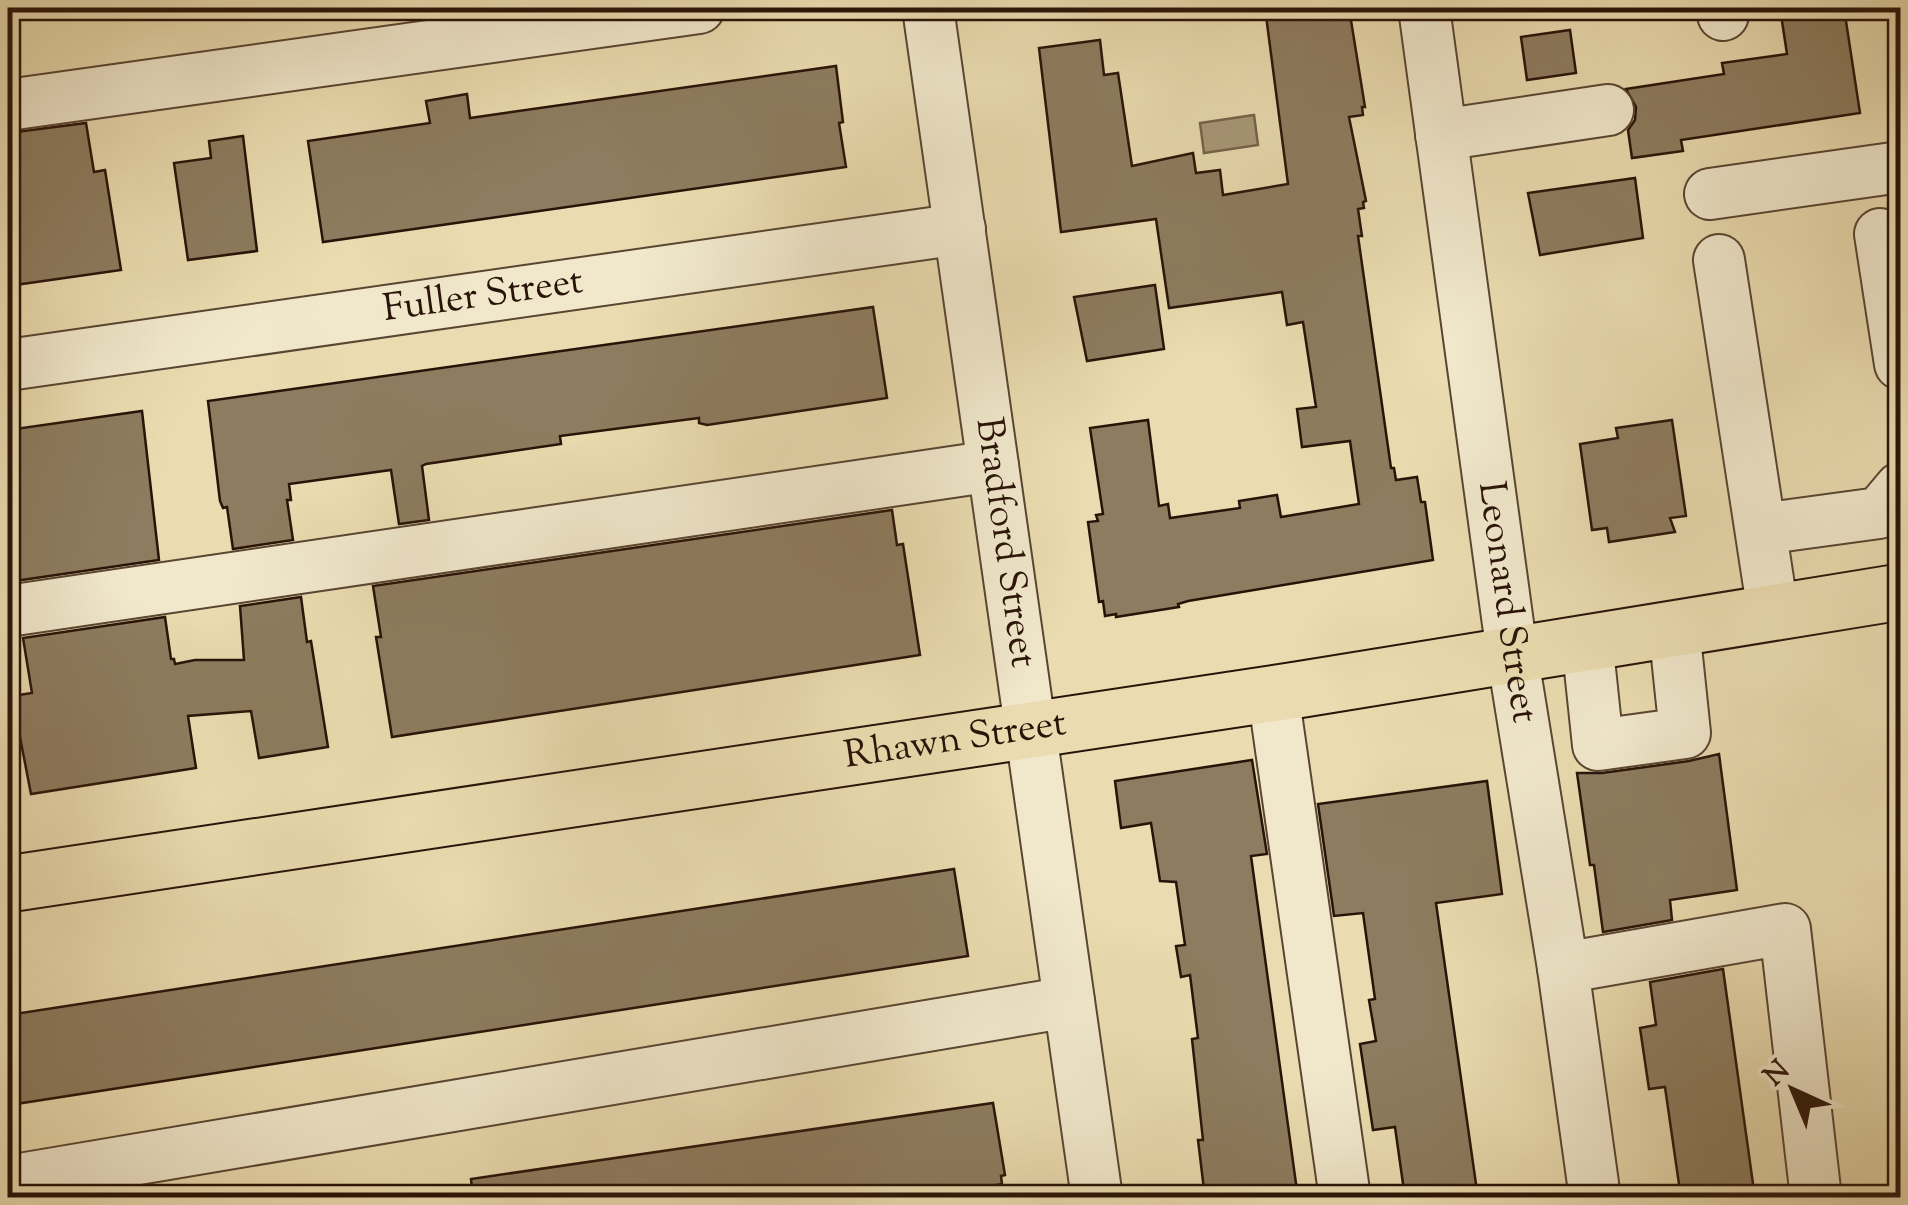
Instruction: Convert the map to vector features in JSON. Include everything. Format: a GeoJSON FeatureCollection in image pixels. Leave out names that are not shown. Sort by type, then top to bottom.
{"type":"FeatureCollection","features":[{"type":"Feature","properties":{"kind":"main road","name":"Rhawn Street"},"geometry":{"type":"LineString","coordinates":[[8,884],[1273,693],[1900,592]]}},
{"type":"Feature","properties":{"kind":"street"},"geometry":{"type":"LineString","coordinates":[[8,104],[699,8]]}},
{"type":"Feature","properties":{"kind":"street","name":"Bradford Street"},"geometry":{"type":"LineString","coordinates":[[928,8],[1097,1198]]}},
{"type":"Feature","properties":{"kind":"street","name":"Leonard Street"},"geometry":{"type":"LineString","coordinates":[[1424,8],[1512,653],[1564,968],[1595,1198]]}},
{"type":"Feature","properties":{"kind":"street"},"geometry":{"type":"LineString","coordinates":[[1442,135],[1608,110]]}},
{"type":"Feature","properties":{"kind":"street"},"geometry":{"type":"LineString","coordinates":[[1710,194],[1900,167]]}},
{"type":"Feature","properties":{"kind":"street","name":"Fuller Street"},"geometry":{"type":"LineString","coordinates":[[8,366],[960,229]]}},
{"type":"Feature","properties":{"kind":"street"},"geometry":{"type":"LineString","coordinates":[[1880,234],[1894,287],[1900,364]]}},
{"type":"Feature","properties":{"kind":"street"},"geometry":{"type":"LineString","coordinates":[[1720,260],[1773,612]]}},
{"type":"Feature","properties":{"kind":"street"},"geometry":{"type":"LineString","coordinates":[[8,611],[993,466]]}},
{"type":"Feature","properties":{"kind":"street"},"geometry":{"type":"LineString","coordinates":[[1760,529],[1878,512],[1900,488]]}},
{"type":"Feature","properties":{"kind":"street"},"geometry":{"type":"LineString","coordinates":[[1587,641],[1598,745],[1684,733],[1674,628]]}},
{"type":"Feature","properties":{"kind":"street"},"geometry":{"type":"LineString","coordinates":[[1273,693],[1345,1198]]}},
{"type":"Feature","properties":{"kind":"street"},"geometry":{"type":"LineString","coordinates":[[1564,968],[1785,930],[1816,1198]]}},
{"type":"Feature","properties":{"kind":"street"},"geometry":{"type":"LineString","coordinates":[[8,1182],[1069,1002]]}},
{"type":"Feature","properties":{"kind":"shaded area"},"geometry":{"type":"Polygon","coordinates":[[[1254,115],[1258,145],[1204,153],[1200,123],[1254,115]]]}},
{"type":"Feature","properties":{"kind":"building"},"geometry":{"type":"Polygon","coordinates":[[[1265,8],[1349,8],[1365,107],[1363,115],[1349,117],[1366,201],[1364,208],[1358,209],[1362,236],[1358,236],[1391,468],[1396,480],[1417,477],[1421,502],[1425,502],[1433,560],[1188,601],[1178,604],[1179,607],[1105,616],[1103,601],[1099,602],[1088,522],[1098,521],[1096,515],[1103,514],[1090,428],[1148,420],[1159,506],[1168,504],[1170,518],[1240,508],[1239,501],[1277,495],[1281,517],[1359,504],[1350,441],[1302,447],[1297,409],[1316,407],[1303,322],[1287,325],[1282,292],[1169,308],[1156,219],[1061,232],[1039,48],[1100,40],[1104,75],[1118,73],[1132,166],[1193,153],[1196,173],[1220,170],[1223,195],[1288,184],[1265,8]]]}},
{"type":"Feature","properties":{"kind":"building"},"geometry":{"type":"Polygon","coordinates":[[[1780,8],[1844,8],[1860,113],[1681,140],[1683,151],[1632,158],[1628,130],[1635,120],[1636,107],[1626,89],[1724,74],[1722,63],[1787,54],[1780,8]]]}},
{"type":"Feature","properties":{"kind":"building"},"geometry":{"type":"Polygon","coordinates":[[[1570,30],[1576,73],[1527,80],[1521,37],[1570,30]]]}},
{"type":"Feature","properties":{"kind":"building"},"geometry":{"type":"Polygon","coordinates":[[[836,66],[846,167],[323,242],[308,141],[430,123],[426,101],[467,94],[470,118],[836,66]]]}},
{"type":"Feature","properties":{"kind":"building"},"geometry":{"type":"Polygon","coordinates":[[[86,123],[94,172],[105,170],[121,270],[8,286],[8,133],[86,123]]]}},
{"type":"Feature","properties":{"kind":"building"},"geometry":{"type":"Polygon","coordinates":[[[243,136],[257,251],[188,260],[174,163],[211,158],[209,141],[243,136]]]}},
{"type":"Feature","properties":{"kind":"building"},"geometry":{"type":"Polygon","coordinates":[[[1635,178],[1643,238],[1540,255],[1528,193],[1635,178]]]}},
{"type":"Feature","properties":{"kind":"building"},"geometry":{"type":"Polygon","coordinates":[[[1155,285],[1164,349],[1087,361],[1074,297],[1155,285]]]}},
{"type":"Feature","properties":{"kind":"building"},"geometry":{"type":"Polygon","coordinates":[[[873,307],[887,398],[707,425],[699,423],[699,418],[560,436],[561,444],[426,464],[422,466],[429,520],[399,524],[391,470],[289,484],[291,500],[287,500],[293,540],[233,549],[227,507],[223,508],[220,501],[208,401],[873,307]]]}},
{"type":"Feature","properties":{"kind":"building"},"geometry":{"type":"Polygon","coordinates":[[[142,411],[159,560],[8,582],[8,430],[142,411]]]}},
{"type":"Feature","properties":{"kind":"building"},"geometry":{"type":"Polygon","coordinates":[[[1672,420],[1686,516],[1670,518],[1675,532],[1609,542],[1607,528],[1592,530],[1580,444],[1618,438],[1616,428],[1672,420]]]}},
{"type":"Feature","properties":{"kind":"building"},"geometry":{"type":"Polygon","coordinates":[[[892,510],[897,545],[903,544],[920,655],[392,737],[376,637],[381,637],[373,586],[892,510]]]}},
{"type":"Feature","properties":{"kind":"building"},"geometry":{"type":"Polygon","coordinates":[[[301,597],[328,747],[259,758],[251,711],[188,716],[196,768],[31,794],[12,696],[32,693],[23,638],[165,617],[175,664],[244,660],[240,606],[301,597]]]}},
{"type":"Feature","properties":{"kind":"building"},"geometry":{"type":"Polygon","coordinates":[[[1719,754],[1737,890],[1670,900],[1672,920],[1603,932],[1577,773],[1602,773],[1719,754]]]}},
{"type":"Feature","properties":{"kind":"building"},"geometry":{"type":"Polygon","coordinates":[[[1252,760],[1267,854],[1251,856],[1298,1198],[1205,1198],[1192,1039],[1198,1038],[1190,975],[1181,977],[1176,946],[1185,945],[1176,882],[1160,881],[1151,823],[1121,828],[1115,781],[1252,760]]]}},
{"type":"Feature","properties":{"kind":"building"},"geometry":{"type":"Polygon","coordinates":[[[1487,781],[1502,894],[1436,903],[1478,1198],[1405,1198],[1395,1127],[1373,1130],[1360,1044],[1376,1041],[1369,1000],[1375,999],[1363,913],[1334,916],[1318,804],[1487,781]]]}},
{"type":"Feature","properties":{"kind":"building"},"geometry":{"type":"Polygon","coordinates":[[[954,869],[968,956],[16,1104],[8,1015],[954,869]]]}},
{"type":"Feature","properties":{"kind":"building"},"geometry":{"type":"Polygon","coordinates":[[[1723,969],[1755,1198],[1681,1198],[1665,1087],[1649,1089],[1640,1028],[1656,1025],[1650,982],[1723,969]]]}},
{"type":"Feature","properties":{"kind":"building"},"geometry":{"type":"Polygon","coordinates":[[[993,1103],[1005,1175],[1001,1176],[1002,1184],[997,1185],[998,1191],[958,1198],[473,1198],[471,1179],[993,1103]]]}}]}
